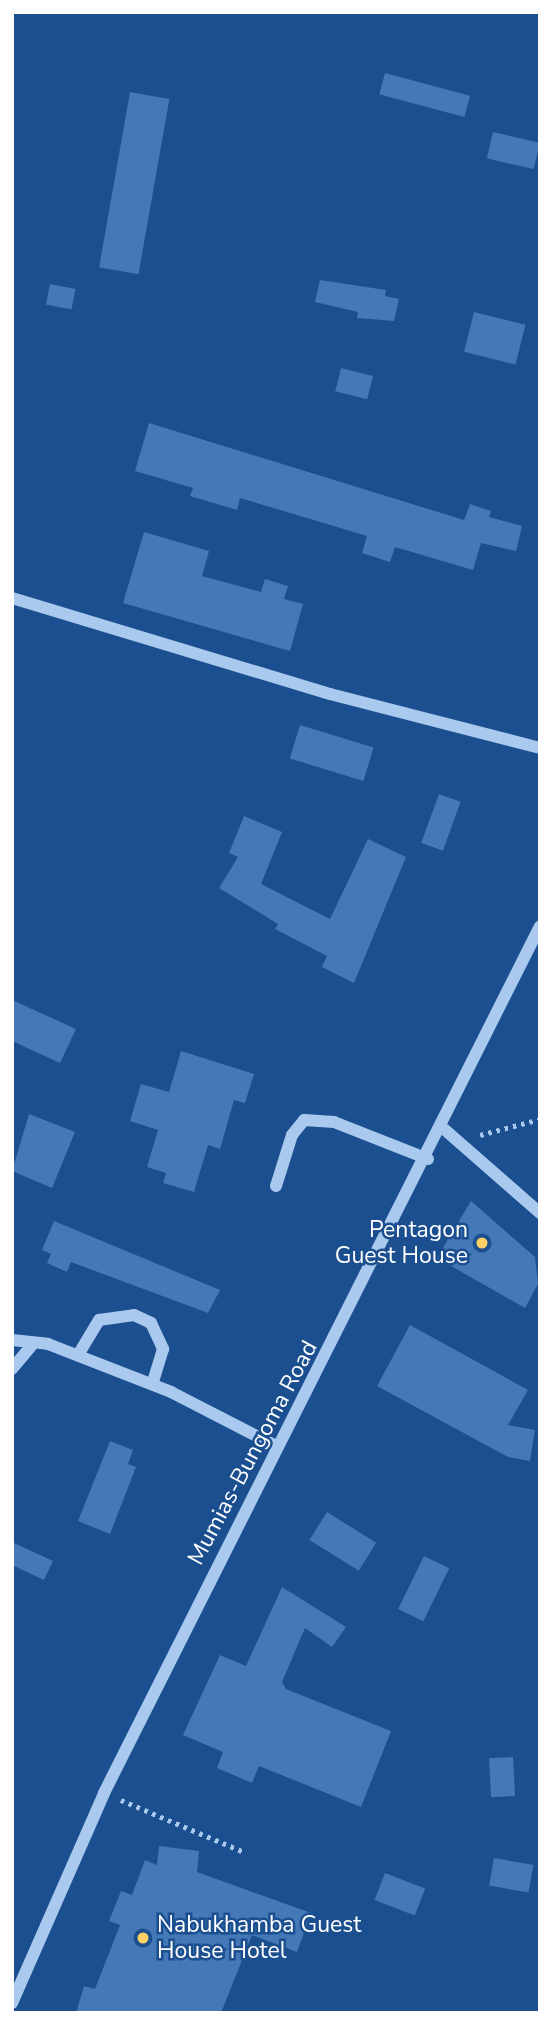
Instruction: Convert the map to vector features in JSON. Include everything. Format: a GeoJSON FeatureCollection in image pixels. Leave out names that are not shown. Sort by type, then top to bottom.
{"type":"FeatureCollection","features":[{"type":"Feature","properties":{"kind":"street"},"geometry":{"type":"LineString","coordinates":[[12,598],[330,694],[540,748]]}},
{"type":"Feature","properties":{"kind":"street","name":"Mumias-Bungoma Road"},"geometry":{"type":"LineString","coordinates":[[12,2003],[104,1793],[278,1447],[428,1159],[540,926]]}},
{"type":"Feature","properties":{"kind":"street"},"geometry":{"type":"LineString","coordinates":[[276,1186],[292,1135],[304,1120],[334,1122],[428,1159]]}},
{"type":"Feature","properties":{"kind":"street"},"geometry":{"type":"LineString","coordinates":[[443,1129],[540,1213]]}},
{"type":"Feature","properties":{"kind":"street"},"geometry":{"type":"LineString","coordinates":[[78,1355],[99,1320],[134,1315],[151,1323],[163,1349],[152,1384]]}},
{"type":"Feature","properties":{"kind":"street"},"geometry":{"type":"LineString","coordinates":[[12,1339],[78,1355],[152,1384],[278,1447]]}},
{"type":"Feature","properties":{"kind":"street"},"geometry":{"type":"LineString","coordinates":[[12,1369],[33,1344]]}},
{"type":"Feature","properties":{"kind":"path"},"geometry":{"type":"LineString","coordinates":[[456,1141],[540,1119]]}},
{"type":"Feature","properties":{"kind":"path"},"geometry":{"type":"LineString","coordinates":[[104,1793],[244,1852]]}},
{"type":"Feature","properties":{"kind":"building"},"geometry":{"type":"Polygon","coordinates":[[[385,73],[470,96],[464,117],[379,94],[385,73]]]}},
{"type":"Feature","properties":{"kind":"building"},"geometry":{"type":"Polygon","coordinates":[[[130,92],[169,99],[138,274],[99,267],[130,92]]]}},
{"type":"Feature","properties":{"kind":"building"},"geometry":{"type":"Polygon","coordinates":[[[493,132],[540,143],[534,169],[487,158],[493,132]]]}},
{"type":"Feature","properties":{"kind":"building"},"geometry":{"type":"Polygon","coordinates":[[[320,280],[386,290],[385,296],[399,299],[394,321],[357,318],[358,312],[315,302],[320,280]]]}},
{"type":"Feature","properties":{"kind":"building"},"geometry":{"type":"Polygon","coordinates":[[[50,284],[76,289],[72,310],[46,305],[50,284]]]}},
{"type":"Feature","properties":{"kind":"building"},"geometry":{"type":"Polygon","coordinates":[[[474,312],[525,325],[516,365],[464,352],[474,312]]]}},
{"type":"Feature","properties":{"kind":"building"},"geometry":{"type":"Polygon","coordinates":[[[341,368],[373,376],[367,399],[335,391],[341,368]]]}},
{"type":"Feature","properties":{"kind":"building"},"geometry":{"type":"Polygon","coordinates":[[[149,423],[464,520],[470,504],[491,511],[489,517],[522,526],[516,551],[481,543],[473,570],[395,547],[390,562],[362,553],[367,536],[240,498],[237,510],[190,496],[193,488],[135,471],[149,423]]]}},
{"type":"Feature","properties":{"kind":"building"},"geometry":{"type":"Polygon","coordinates":[[[144,532],[209,551],[202,576],[261,592],[265,579],[288,586],[284,599],[303,604],[290,651],[123,603],[144,532]]]}},
{"type":"Feature","properties":{"kind":"building"},"geometry":{"type":"Polygon","coordinates":[[[300,725],[374,748],[363,781],[290,758],[300,725]]]}},
{"type":"Feature","properties":{"kind":"building"},"geometry":{"type":"Polygon","coordinates":[[[439,794],[461,802],[443,851],[421,843],[439,794]]]}},
{"type":"Feature","properties":{"kind":"building"},"geometry":{"type":"Polygon","coordinates":[[[244,816],[282,832],[261,884],[330,919],[368,839],[406,857],[354,983],[322,967],[327,956],[275,929],[278,924],[219,888],[238,857],[229,853],[244,816]]]}},
{"type":"Feature","properties":{"kind":"building"},"geometry":{"type":"Polygon","coordinates":[[[12,1000],[76,1029],[60,1063],[12,1041],[12,1000]]]}},
{"type":"Feature","properties":{"kind":"building"},"geometry":{"type":"Polygon","coordinates":[[[181,1051],[254,1074],[245,1103],[234,1100],[220,1149],[208,1145],[194,1192],[163,1183],[166,1173],[147,1167],[158,1130],[130,1121],[141,1084],[169,1092],[181,1051]]]}},
{"type":"Feature","properties":{"kind":"building"},"geometry":{"type":"Polygon","coordinates":[[[29,1114],[75,1132],[52,1188],[12,1171],[29,1114]]]}},
{"type":"Feature","properties":{"kind":"building"},"geometry":{"type":"Polygon","coordinates":[[[471,1201],[535,1257],[538,1284],[525,1308],[437,1258],[471,1201]]]}},
{"type":"Feature","properties":{"kind":"building"},"geometry":{"type":"Polygon","coordinates":[[[54,1221],[220,1290],[208,1313],[71,1262],[67,1272],[47,1263],[51,1254],[42,1250],[54,1221]]]}},
{"type":"Feature","properties":{"kind":"building"},"geometry":{"type":"Polygon","coordinates":[[[410,1325],[528,1390],[508,1425],[535,1430],[530,1461],[508,1457],[377,1386],[410,1325]]]}},
{"type":"Feature","properties":{"kind":"building"},"geometry":{"type":"Polygon","coordinates":[[[110,1441],[133,1450],[128,1464],[136,1467],[110,1534],[78,1521],[110,1441]]]}},
{"type":"Feature","properties":{"kind":"building"},"geometry":{"type":"Polygon","coordinates":[[[327,1512],[376,1543],[359,1571],[310,1540],[327,1512]]]}},
{"type":"Feature","properties":{"kind":"building"},"geometry":{"type":"Polygon","coordinates":[[[12,1542],[53,1561],[44,1580],[12,1565],[12,1542]]]}},
{"type":"Feature","properties":{"kind":"building"},"geometry":{"type":"Polygon","coordinates":[[[424,1556],[449,1568],[423,1621],[398,1609],[424,1556]]]}},
{"type":"Feature","properties":{"kind":"building"},"geometry":{"type":"Polygon","coordinates":[[[282,1587],[346,1627],[332,1647],[305,1628],[282,1682],[286,1689],[391,1731],[361,1807],[259,1766],[252,1783],[217,1768],[223,1752],[183,1735],[220,1655],[246,1666],[282,1587]]]}},
{"type":"Feature","properties":{"kind":"building"},"geometry":{"type":"Polygon","coordinates":[[[513,1757],[515,1796],[491,1797],[489,1758],[513,1757]]]}},
{"type":"Feature","properties":{"kind":"building"},"geometry":{"type":"Polygon","coordinates":[[[159,1846],[199,1851],[197,1872],[311,1913],[297,1952],[252,1935],[221,2013],[76,2013],[84,1986],[95,1989],[120,1925],[109,1921],[121,1891],[132,1895],[145,1860],[157,1865],[159,1846]]]}},
{"type":"Feature","properties":{"kind":"building"},"geometry":{"type":"Polygon","coordinates":[[[494,1858],[533,1865],[529,1893],[489,1886],[494,1858]]]}},
{"type":"Feature","properties":{"kind":"building"},"geometry":{"type":"Polygon","coordinates":[[[385,1873],[425,1888],[415,1915],[375,1900],[385,1873]]]}},
{"type":"Feature","properties":{"kind":"place","name":"Pentagon Guest House"},"geometry":{"type":"Point","coordinates":[482,1243]}},
{"type":"Feature","properties":{"kind":"place","name":"Nabukhamba Guest House Hotel"},"geometry":{"type":"Point","coordinates":[143,1938]}}]}
